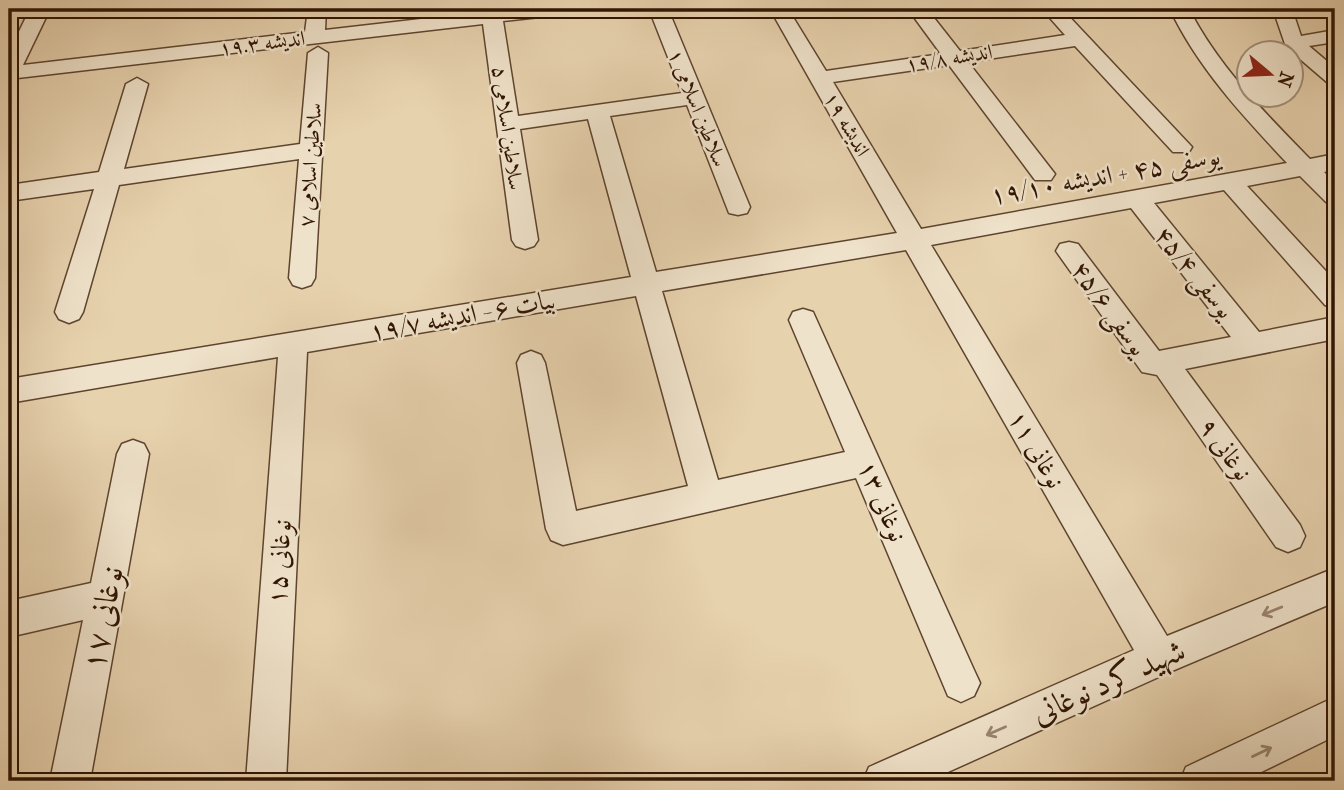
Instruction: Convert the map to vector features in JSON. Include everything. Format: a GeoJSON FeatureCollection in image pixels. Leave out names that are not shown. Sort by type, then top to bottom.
{"type":"FeatureCollection","features":[{"type":"Feature","properties":{"kind":"street"},"geometry":{"type":"LineString","coordinates":[[9,73],[40,9]]}},
{"type":"Feature","properties":{"kind":"street","name":"سلاطین اسلامی ۷"},"geometry":{"type":"LineString","coordinates":[[302,278],[317,9]]}},
{"type":"Feature","properties":{"kind":"street","name":"اندیشه ۱۹.۳"},"geometry":{"type":"LineString","coordinates":[[9,73],[316,45],[492,13],[558,9]]}},
{"type":"Feature","properties":{"kind":"street","name":"سلاطین اسلامی ۱"},"geometry":{"type":"LineString","coordinates":[[659,9],[692,98],[738,207]]}},
{"type":"Feature","properties":{"kind":"street","name":"اندیشه ۱۹"},"geometry":{"type":"LineString","coordinates":[[779,9],[915,239]]}},
{"type":"Feature","properties":{"kind":"street"},"geometry":{"type":"LineString","coordinates":[[917,9],[1043,174]]}},
{"type":"Feature","properties":{"kind":"street"},"geometry":{"type":"LineString","coordinates":[[1052,9],[1181,147]]}},
{"type":"Feature","properties":{"kind":"street"},"geometry":{"type":"LineString","coordinates":[[1180,9],[1184,20],[1218,68],[1306,169],[1335,196]]}},
{"type":"Feature","properties":{"kind":"street"},"geometry":{"type":"LineString","coordinates":[[1283,9],[1292,38]]}},
{"type":"Feature","properties":{"kind":"street","name":"سلاطین اسلامی ۵"},"geometry":{"type":"LineString","coordinates":[[492,13],[525,240]]}},
{"type":"Feature","properties":{"kind":"street"},"geometry":{"type":"LineString","coordinates":[[1306,41],[1335,36]]}},
{"type":"Feature","properties":{"kind":"street","name":"اندیشه ۱۹/۸"},"geometry":{"type":"LineString","coordinates":[[820,78],[1079,39]]}},
{"type":"Feature","properties":{"kind":"street"},"geometry":{"type":"LineString","coordinates":[[1306,54],[1335,79]]}},
{"type":"Feature","properties":{"kind":"street"},"geometry":{"type":"LineString","coordinates":[[69,312],[138,84]]}},
{"type":"Feature","properties":{"kind":"street"},"geometry":{"type":"LineString","coordinates":[[507,124],[692,98]]}},
{"type":"Feature","properties":{"kind":"street"},"geometry":{"type":"LineString","coordinates":[[597,111],[707,497]]}},
{"type":"Feature","properties":{"kind":"street"},"geometry":{"type":"LineString","coordinates":[[9,193],[311,150]]}},
{"type":"Feature","properties":{"kind":"street","name":"یوسفی ۴۵ + اندیشه ۱۹/۱۰"},"geometry":{"type":"LineString","coordinates":[[915,239],[1335,162]]}},
{"type":"Feature","properties":{"kind":"street"},"geometry":{"type":"LineString","coordinates":[[1230,182],[1335,298]]}},
{"type":"Feature","properties":{"kind":"street","name":"یوسفی ۴۵/۴"},"geometry":{"type":"LineString","coordinates":[[1137,199],[1253,344]]}},
{"type":"Feature","properties":{"kind":"street","name":"بیات ۶ - اندیشه ۱۹/۷"},"geometry":{"type":"LineString","coordinates":[[9,391],[915,239]]}},
{"type":"Feature","properties":{"kind":"street","name":"نوغانی ۱۱"},"geometry":{"type":"LineString","coordinates":[[915,239],[1158,658]]}},
{"type":"Feature","properties":{"kind":"street","name":"یوسفی ۴۵/۶"},"geometry":{"type":"LineString","coordinates":[[1069,251],[1158,363]]}},
{"type":"Feature","properties":{"kind":"street","name":"نوغانی ۱۳"},"geometry":{"type":"LineString","coordinates":[[803,320],[961,683]]}},
{"type":"Feature","properties":{"kind":"street"},"geometry":{"type":"LineString","coordinates":[[1158,363],[1335,328]]}},
{"type":"Feature","properties":{"kind":"street","name":"نوغانی ۱۵"},"geometry":{"type":"LineString","coordinates":[[265,781],[293,344]]}},
{"type":"Feature","properties":{"kind":"street"},"geometry":{"type":"LineString","coordinates":[[531,363],[563,529],[865,462]]}},
{"type":"Feature","properties":{"kind":"street","name":"نوغانی ۹"},"geometry":{"type":"LineString","coordinates":[[1158,363],[1289,536]]}},
{"type":"Feature","properties":{"kind":"street","name":"نوغانی ۱۷"},"geometry":{"type":"LineString","coordinates":[[70,781],[133,454]]}},
{"type":"Feature","properties":{"kind":"street","name":"شهید کرد نوغانی"},"geometry":{"type":"LineString","coordinates":[[883,781],[1158,658],[1335,585]]}},
{"type":"Feature","properties":{"kind":"street"},"geometry":{"type":"LineString","coordinates":[[9,618],[107,597]]}},
{"type":"Feature","properties":{"kind":"street"},"geometry":{"type":"LineString","coordinates":[[1200,781],[1335,716]]}}]}
